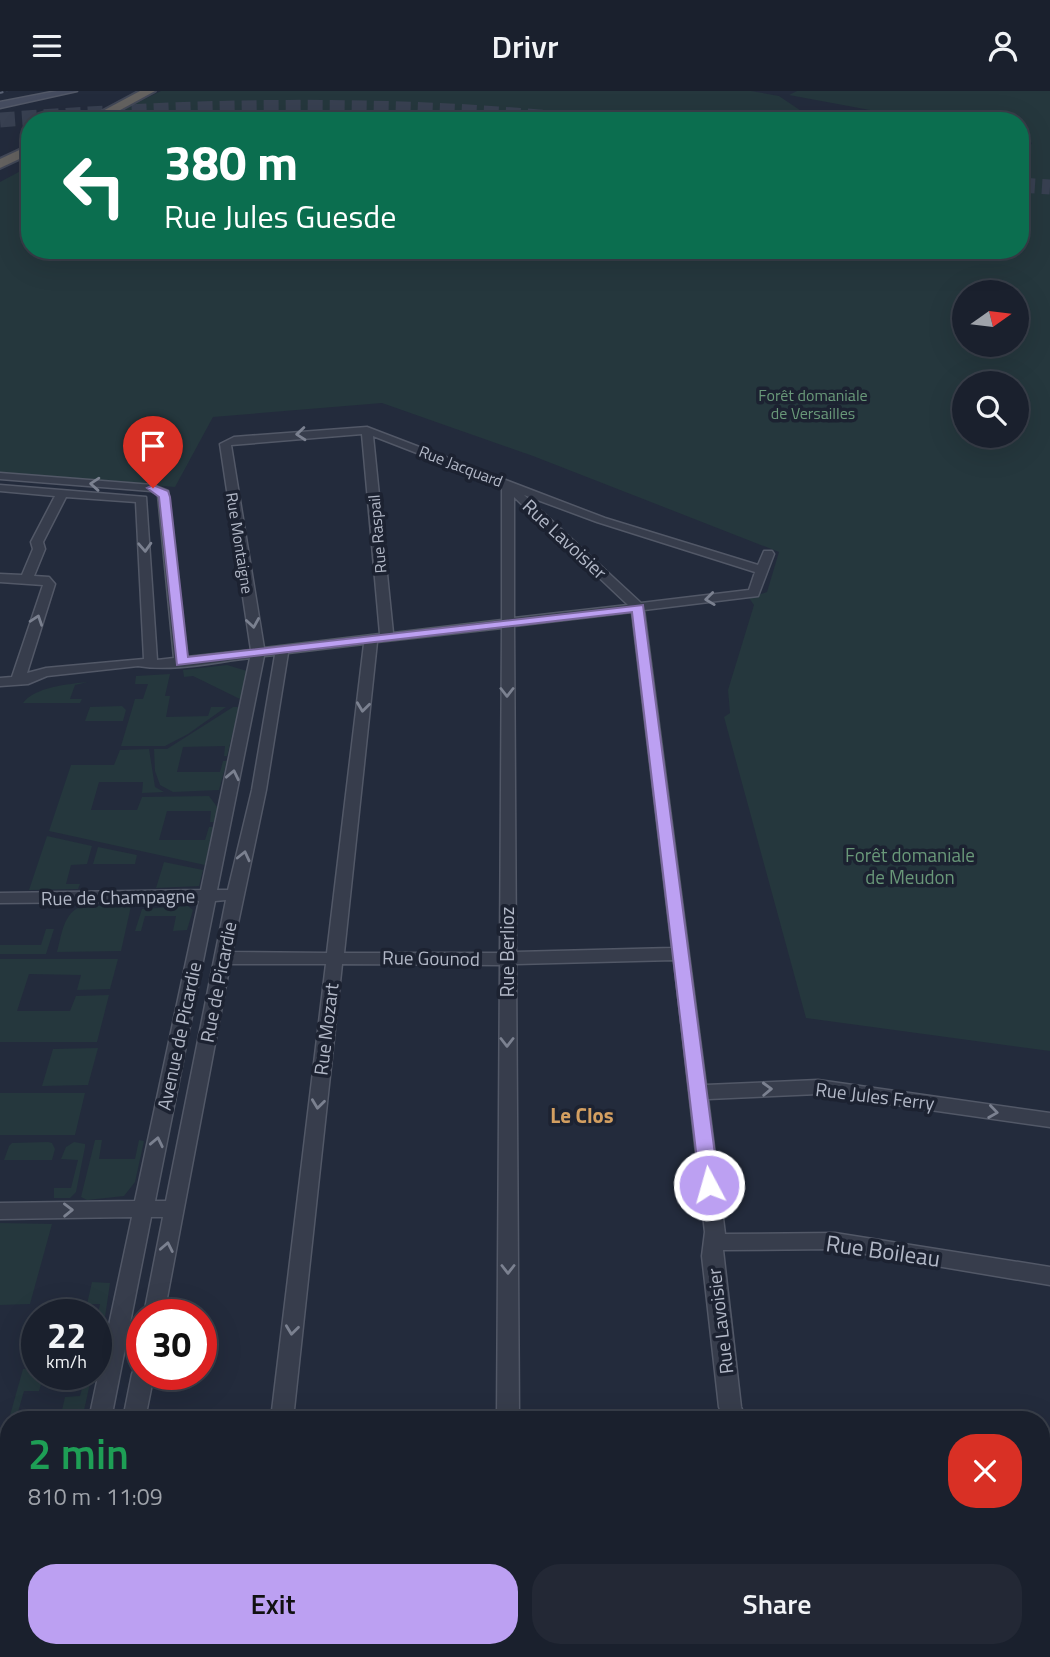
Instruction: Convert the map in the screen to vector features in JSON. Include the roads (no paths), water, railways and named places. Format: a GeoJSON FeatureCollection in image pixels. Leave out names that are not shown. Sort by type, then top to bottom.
{"type":"FeatureCollection","features":[{"type":"Feature","properties":{"kind":"highway"},"geometry":{"type":"LineString","coordinates":[[95,112],[127,91]]}},
{"type":"Feature","properties":{"kind":"highway"},"geometry":{"type":"LineString","coordinates":[[98,112],[142,91]]}},
{"type":"Feature","properties":{"kind":"highway"},"geometry":{"type":"LineString","coordinates":[[100,112],[149,91]]}},
{"type":"Feature","properties":{"kind":"highway"},"geometry":{"type":"LineString","coordinates":[[0,155],[21,144]]}},
{"type":"Feature","properties":{"kind":"highway"},"geometry":{"type":"LineString","coordinates":[[0,164],[21,154]]}},
{"type":"Feature","properties":{"kind":"main road"},"geometry":{"type":"LineString","coordinates":[[41,97],[62,91]]}},
{"type":"Feature","properties":{"kind":"main road"},"geometry":{"type":"LineString","coordinates":[[0,105],[72,91]]}},
{"type":"Feature","properties":{"kind":"street","name":"Rue Jacquard"},"geometry":{"type":"LineString","coordinates":[[234,440],[367,430],[601,520],[762,570]]}},
{"type":"Feature","properties":{"kind":"street","name":"Rue Raspail"},"geometry":{"type":"LineString","coordinates":[[367,430],[379,638]]}},
{"type":"Feature","properties":{"kind":"street","name":"Rue Montaigne"},"geometry":{"type":"LineString","coordinates":[[234,440],[225,446],[258,653]]}},
{"type":"Feature","properties":{"kind":"street"},"geometry":{"type":"LineString","coordinates":[[0,476],[145,493]]}},
{"type":"Feature","properties":{"kind":"street","name":"Rue Lavoisier"},"geometry":{"type":"LineString","coordinates":[[508,484],[638,608],[699,1091],[716,1242],[712,1256],[732,1411]]}},
{"type":"Feature","properties":{"kind":"street","name":"Rue Berlioz"},"geometry":{"type":"LineString","coordinates":[[508,484],[508,1411]]}},
{"type":"Feature","properties":{"kind":"street"},"geometry":{"type":"LineString","coordinates":[[0,488],[62,493],[145,493],[159,490],[164,497],[181,662]]}},
{"type":"Feature","properties":{"kind":"street"},"geometry":{"type":"LineString","coordinates":[[27,577],[38,549],[37,542],[62,493]]}},
{"type":"Feature","properties":{"kind":"street"},"geometry":{"type":"LineString","coordinates":[[145,493],[151,664]]}},
{"type":"Feature","properties":{"kind":"street"},"geometry":{"type":"LineString","coordinates":[[0,682],[140,670],[151,664],[750,594],[754,593],[768,554]]}},
{"type":"Feature","properties":{"kind":"street"},"geometry":{"type":"LineString","coordinates":[[0,578],[45,579],[49,584],[18,680]]}},
{"type":"Feature","properties":{"kind":"street","name":"Rue Mozart"},"geometry":{"type":"LineString","coordinates":[[283,1411],[335,957],[379,638]]}},
{"type":"Feature","properties":{"kind":"street","name":"Rue de Picardie"},"geometry":{"type":"LineString","coordinates":[[157,1299],[258,790],[282,650]]}},
{"type":"Feature","properties":{"kind":"street","name":"Avenue de Picardie"},"geometry":{"type":"LineString","coordinates":[[102,1411],[258,653]]}},
{"type":"Feature","properties":{"kind":"street","name":"Rue de Champagne"},"geometry":{"type":"LineString","coordinates":[[0,898],[235,895]]}},
{"type":"Feature","properties":{"kind":"street","name":"Rue Gounod"},"geometry":{"type":"LineString","coordinates":[[224,958],[507,958],[680,954]]}},
{"type":"Feature","properties":{"kind":"street","name":"Rue Jules Ferry"},"geometry":{"type":"LineString","coordinates":[[699,1091],[818,1087],[1050,1120]]}},
{"type":"Feature","properties":{"kind":"street"},"geometry":{"type":"LineString","coordinates":[[0,1211],[174,1209]]}},
{"type":"Feature","properties":{"kind":"street","name":"Rue Boileau"},"geometry":{"type":"LineString","coordinates":[[716,1242],[835,1241],[1050,1276]]}},
{"type":"Feature","properties":{"kind":"street"},"geometry":{"type":"LineString","coordinates":[[136,1411],[140,1390]]}},
{"type":"Feature","properties":{"kind":"tunnel"},"geometry":{"type":"LineString","coordinates":[[128,112],[291,107],[465,112]]}},
{"type":"Feature","properties":{"kind":"tunnel"},"geometry":{"type":"LineString","coordinates":[[0,120],[21,119]]}},
{"type":"Feature","properties":{"kind":"tunnel"},"geometry":{"type":"LineString","coordinates":[[1029,186],[1050,187]]}},
{"type":"Feature","properties":{"kind":"railway"},"geometry":{"type":"LineString","coordinates":[[0,93],[7,91]]}},
{"type":"Feature","properties":{"kind":"district","name":"Le Clos"},"geometry":{"type":"Point","coordinates":[582,1116]}},
{"type":"Feature","properties":{"kind":"park label","name":"Forêt domaniale de Versailles"},"geometry":{"type":"Point","coordinates":[813,404]}},
{"type":"Feature","properties":{"kind":"park label","name":"Forêt domaniale de Meudon"},"geometry":{"type":"Point","coordinates":[910,866]}}]}
